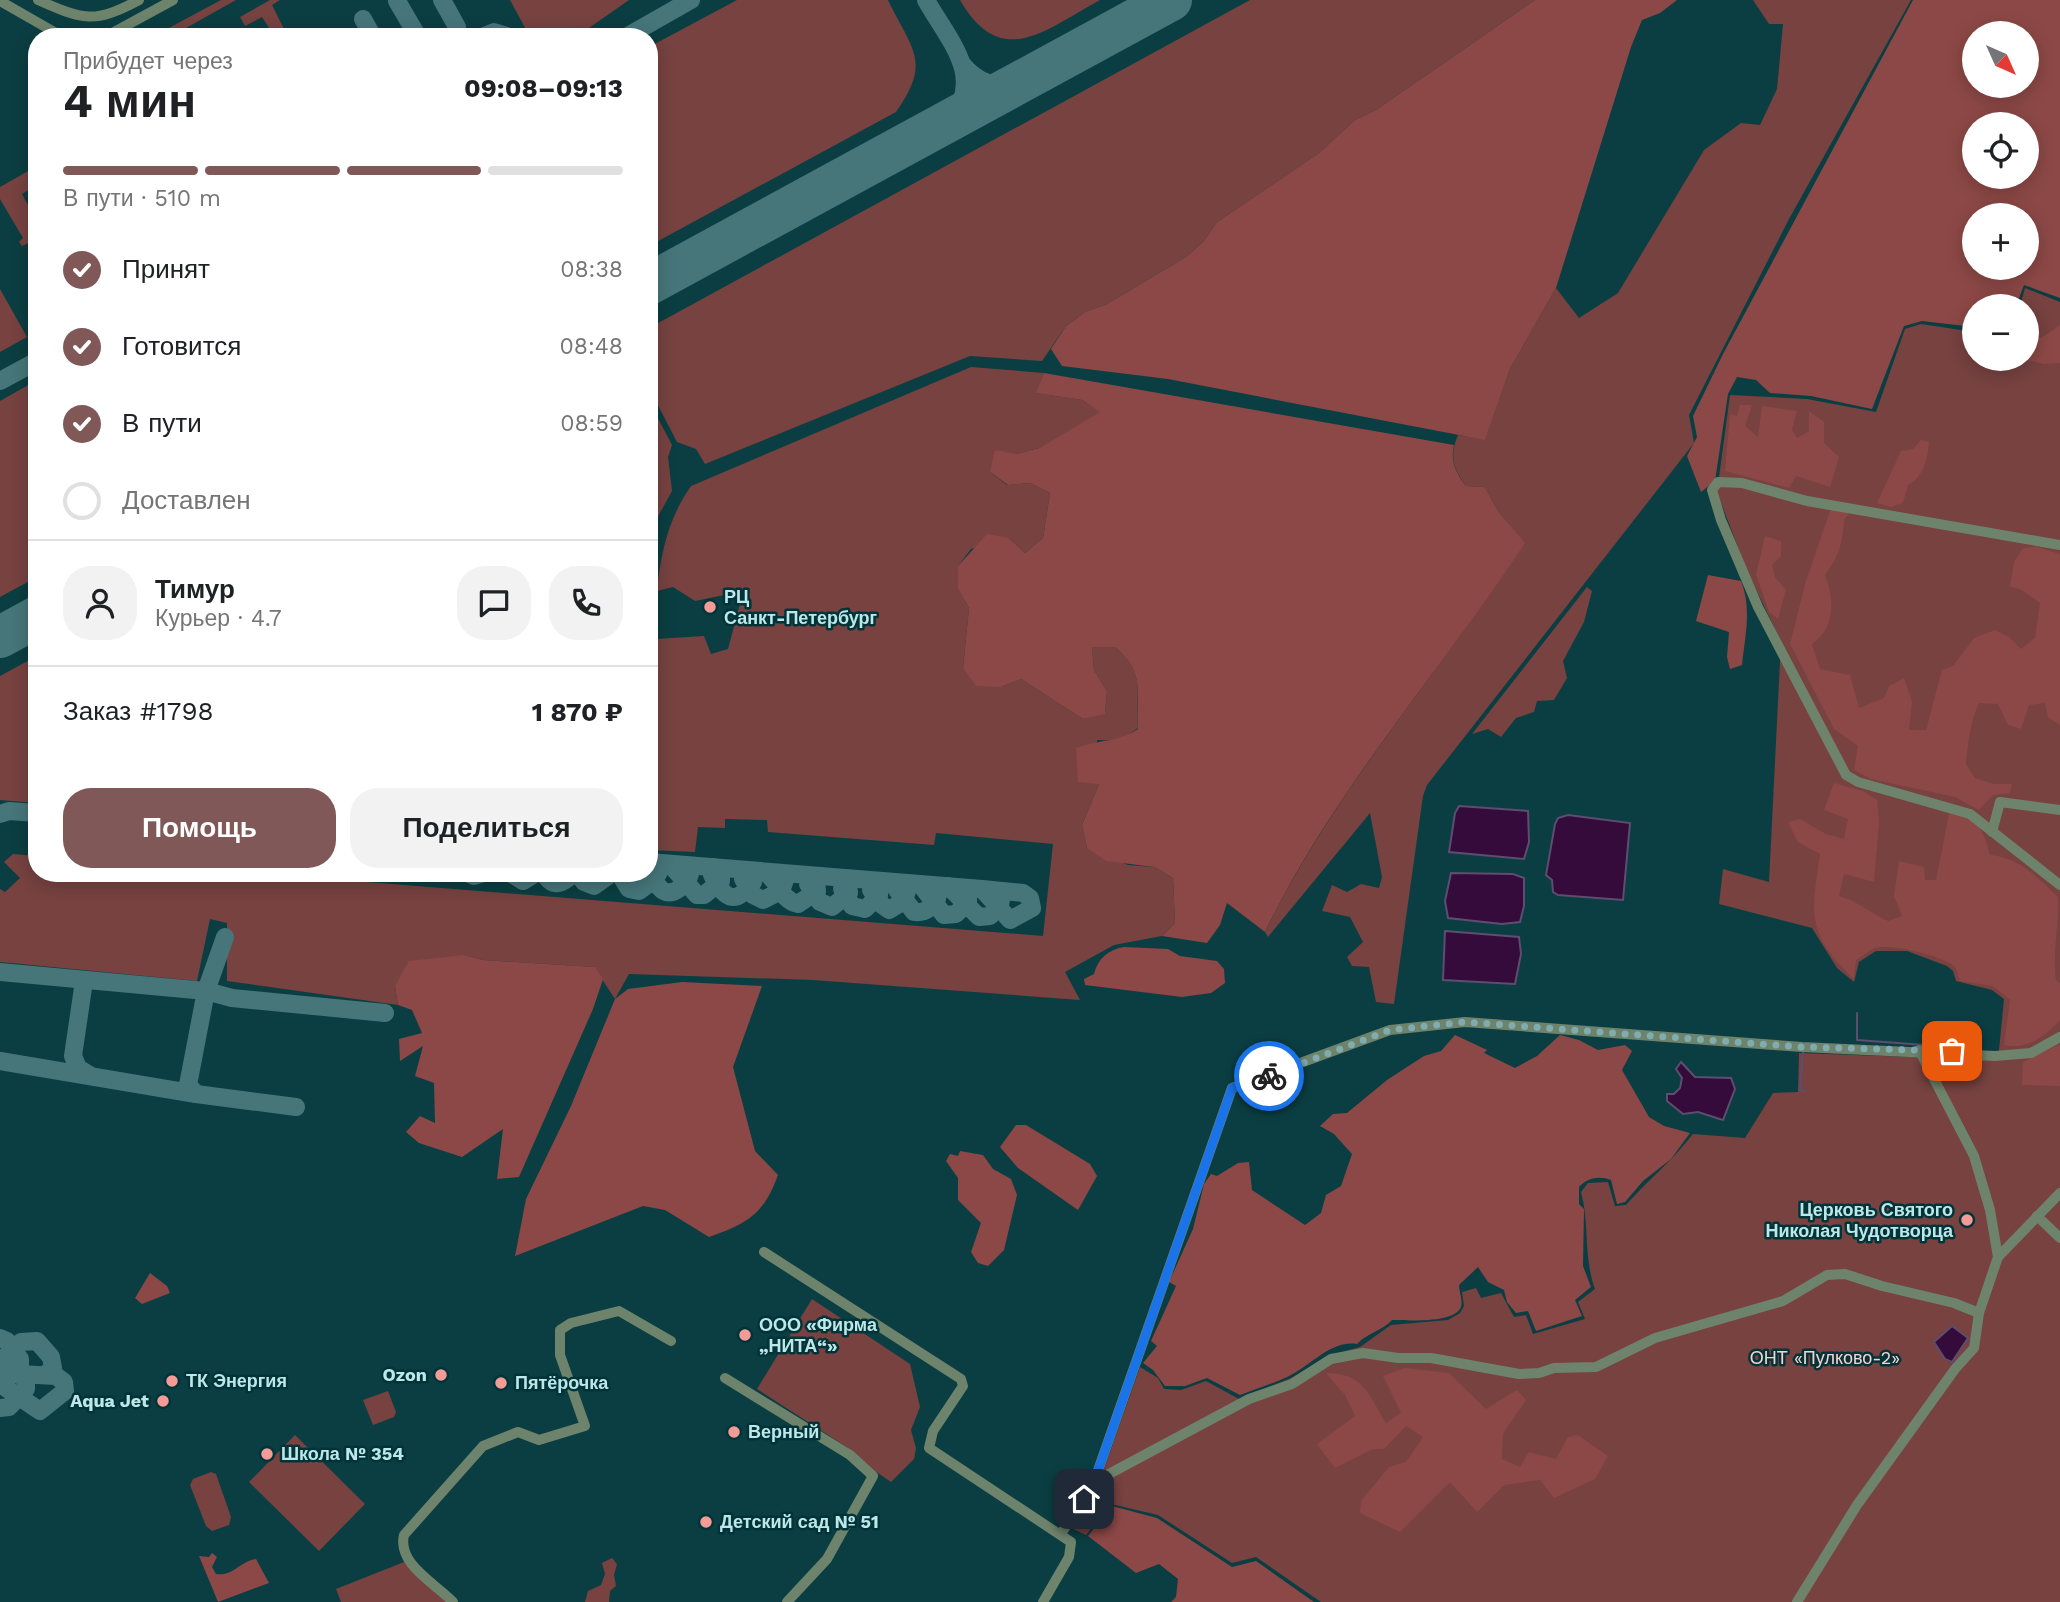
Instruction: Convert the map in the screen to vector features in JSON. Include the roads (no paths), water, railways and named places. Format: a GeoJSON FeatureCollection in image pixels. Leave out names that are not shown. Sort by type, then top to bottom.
{"type":"FeatureCollection","features":[{"type":"Feature","properties":{"kind":"street"},"geometry":{"type":"LineString","coordinates":[[38,0],[79,15],[99,18],[139,0]]}},
{"type":"Feature","properties":{"kind":"street"},"geometry":{"type":"LineString","coordinates":[[122,28],[173,0]]}},
{"type":"Feature","properties":{"kind":"street"},"geometry":{"type":"LineString","coordinates":[[0,1],[47,28]]}},
{"type":"Feature","properties":{"kind":"street"},"geometry":{"type":"LineString","coordinates":[[2060,545],[1807,501],[1742,483],[1718,482],[1712,490],[1721,520],[1758,607],[1843,771],[1858,782],[1970,814],[2060,885]]}},
{"type":"Feature","properties":{"kind":"street"},"geometry":{"type":"LineString","coordinates":[[1992,832],[2000,802],[2060,810]]}},
{"type":"Feature","properties":{"kind":"street"},"geometry":{"type":"LineString","coordinates":[[1061,1534],[1094,1482],[1232,1088],[1390,1030],[1465,1022],[1802,1047],[2015,1056],[2031,1053],[2060,1037]]}},
{"type":"Feature","properties":{"kind":"street"},"geometry":{"type":"LineString","coordinates":[[1919,1050],[1974,1156],[1990,1210],[1998,1257]]}},
{"type":"Feature","properties":{"kind":"street"},"geometry":{"type":"LineString","coordinates":[[1797,1602],[1857,1505],[1948,1378],[1974,1348],[1979,1313],[1998,1257],[2060,1193]]}},
{"type":"Feature","properties":{"kind":"street"},"geometry":{"type":"LineString","coordinates":[[2037,1216],[2060,1238]]}},
{"type":"Feature","properties":{"kind":"street"},"geometry":{"type":"LineString","coordinates":[[765,1252],[961,1378],[963,1386],[929,1441],[933,1453],[1070,1542],[1069,1557],[1043,1602]]}},
{"type":"Feature","properties":{"kind":"street"},"geometry":{"type":"LineString","coordinates":[[1094,1482],[1249,1399],[1292,1384],[1331,1359],[1363,1353],[1398,1358],[1431,1358],[1519,1374],[1539,1373],[1554,1367],[1596,1367],[1655,1338],[1783,1301],[1827,1275],[1845,1274],[1954,1303],[1979,1313]]}},
{"type":"Feature","properties":{"kind":"street"},"geometry":{"type":"LineString","coordinates":[[453,1602],[406,1559],[401,1548],[404,1535],[483,1446],[518,1432],[539,1440],[585,1426],[560,1355],[560,1330],[570,1323],[619,1311],[671,1341]]}},
{"type":"Feature","properties":{"kind":"street"},"geometry":{"type":"LineString","coordinates":[[725,1378],[850,1455],[873,1476],[827,1559],[787,1602]]}},
{"type":"Feature","properties":{"kind":"waterway"},"geometry":{"type":"LineString","coordinates":[[1857,1013],[1857,1040],[1925,1045]]}},
{"type":"Feature","properties":{"kind":"waterway"},"geometry":{"type":"LineString","coordinates":[[1933,1046],[1976,1050]]}},
{"type":"Feature","properties":{"kind":"waterway"},"geometry":{"type":"LineString","coordinates":[[1803,1051],[1800,1090],[1805,1091]]}},
{"type":"Feature","properties":{"kind":"place","name":"РЦ Санкт-Петербург"},"geometry":{"type":"Point","coordinates":[710,607]}},
{"type":"Feature","properties":{"kind":"place","name":"Церковь Святого Николая Чудотворца"},"geometry":{"type":"Point","coordinates":[1967,1220]}},
{"type":"Feature","properties":{"kind":"place","name":"ООО «Фирма „НИТА“»"},"geometry":{"type":"Point","coordinates":[745,1335]}},
{"type":"Feature","properties":{"kind":"place","name":"Ozon"},"geometry":{"type":"Point","coordinates":[441,1375]}},
{"type":"Feature","properties":{"kind":"place","name":"ТК Энергия"},"geometry":{"type":"Point","coordinates":[172,1381]}},
{"type":"Feature","properties":{"kind":"place","name":"Пятёрочка"},"geometry":{"type":"Point","coordinates":[501,1383]}},
{"type":"Feature","properties":{"kind":"place","name":"Aqua Jet"},"geometry":{"type":"Point","coordinates":[163,1401]}},
{"type":"Feature","properties":{"kind":"place","name":"Верный"},"geometry":{"type":"Point","coordinates":[734,1432]}},
{"type":"Feature","properties":{"kind":"place","name":"Школа № 354"},"geometry":{"type":"Point","coordinates":[267,1454]}},
{"type":"Feature","properties":{"kind":"place","name":"Детский сад № 51"},"geometry":{"type":"Point","coordinates":[706,1522]}},
{"type":"Feature","properties":{"kind":"park label","name":"ОНТ «Пулково-2»"},"geometry":{"type":"Point","coordinates":[1825,1358]}}]}
